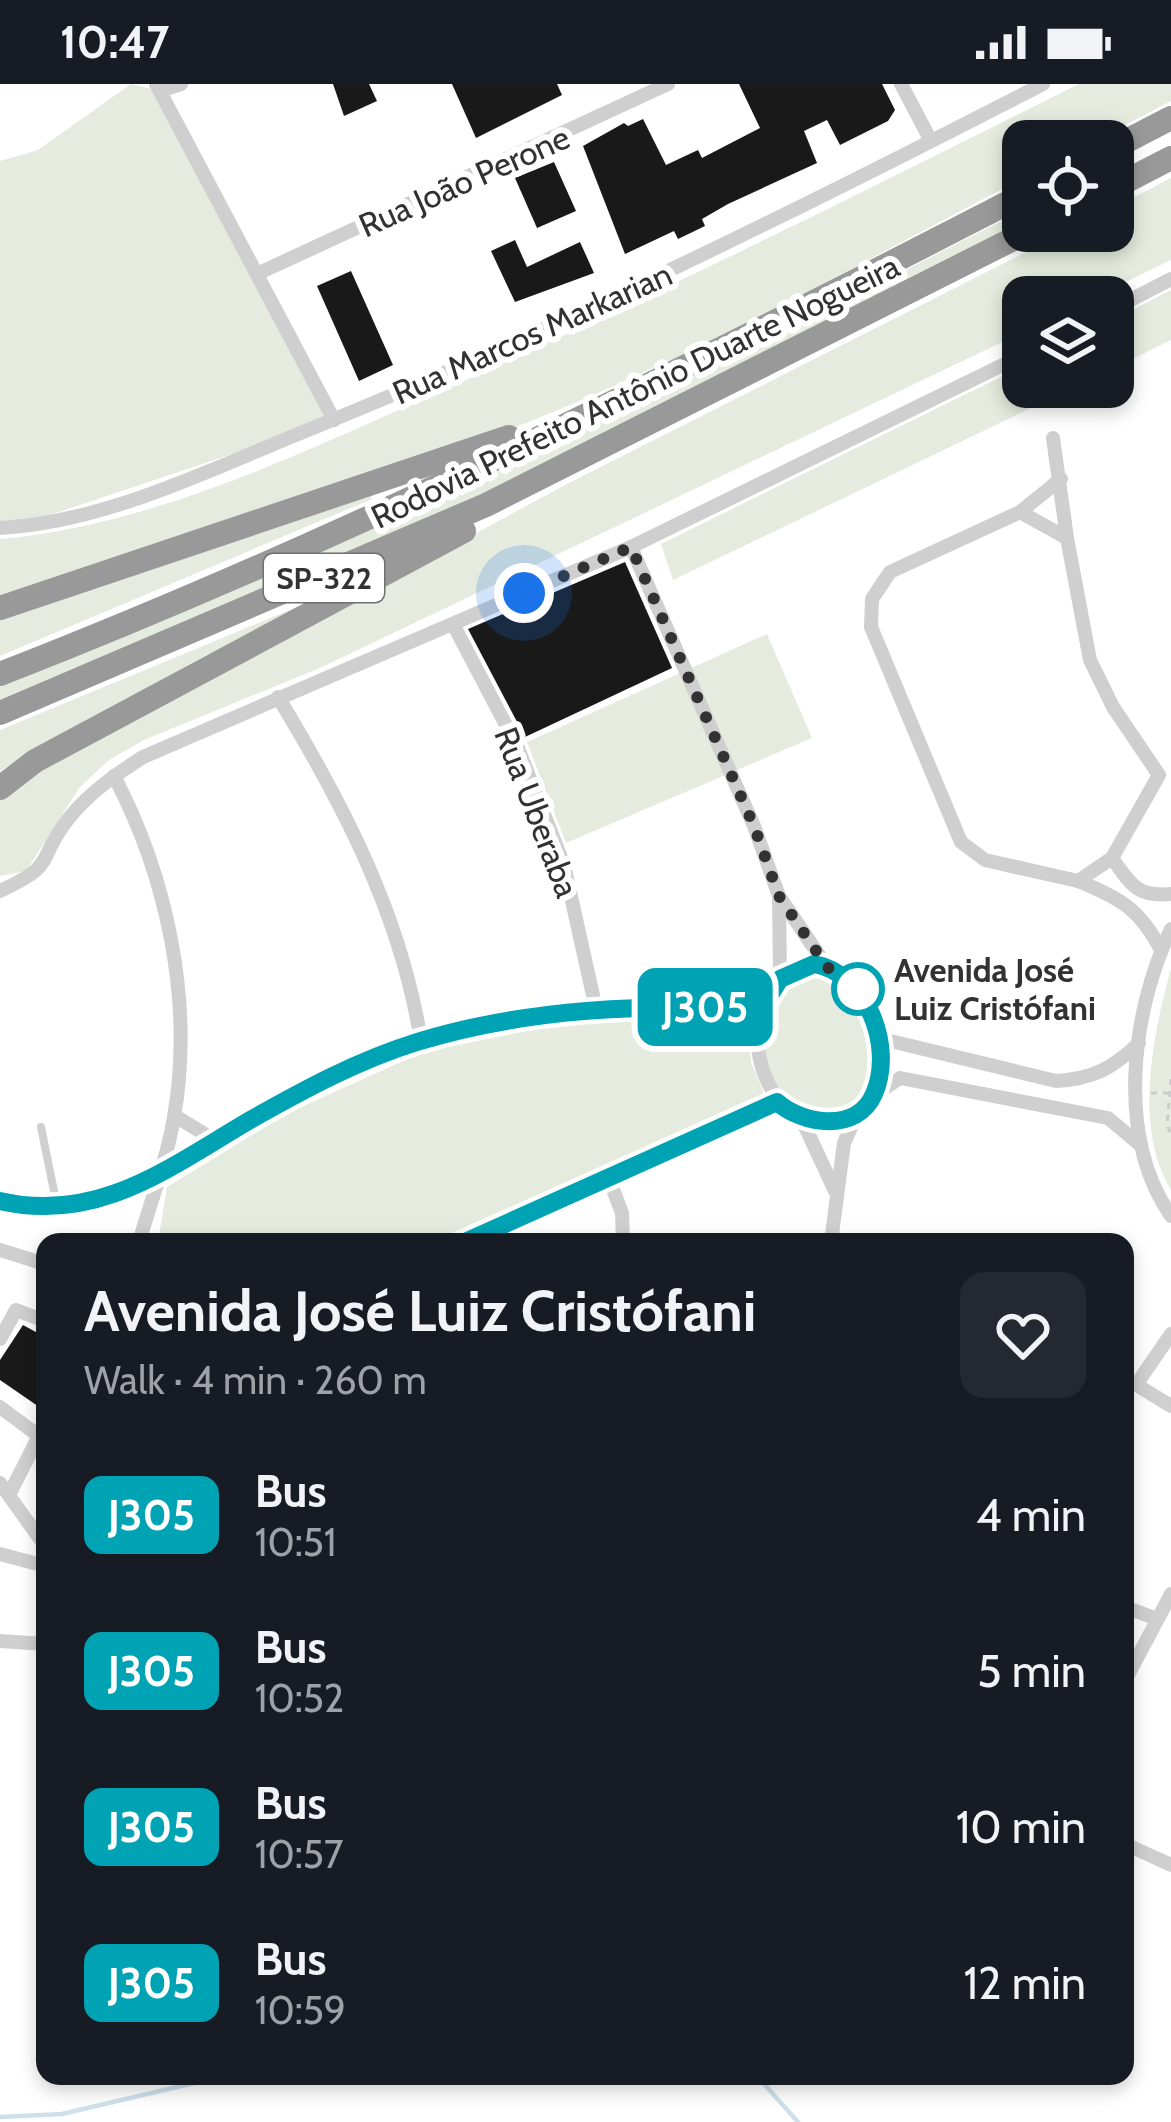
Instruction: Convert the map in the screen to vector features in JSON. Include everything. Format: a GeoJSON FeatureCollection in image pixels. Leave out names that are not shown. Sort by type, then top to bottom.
{"type":"FeatureCollection","features":[{"type":"Feature","properties":{"kind":"highway"},"geometry":{"type":"LineString","coordinates":[[1134,137],[1171,118]]}},
{"type":"Feature","properties":{"kind":"highway"},"geometry":{"type":"LineString","coordinates":[[1134,177],[1171,158]]}},
{"type":"Feature","properties":{"kind":"highway","name":"Rodovia Prefeito Antônio Duarte Nogueira"},"geometry":{"type":"LineString","coordinates":[[0,674],[284,555],[630,395],[1002,205]]}},
{"type":"Feature","properties":{"kind":"highway","name":"Rodovia Prefeito Antônio Duarte Nogueira"},"geometry":{"type":"LineString","coordinates":[[0,713],[306,586],[641,429],[1002,245]]}},
{"type":"Feature","properties":{"kind":"highway"},"geometry":{"type":"LineString","coordinates":[[0,608],[630,395]]}},
{"type":"Feature","properties":{"kind":"highway"},"geometry":{"type":"LineString","coordinates":[[0,788],[34,761],[486,520],[641,429]]}},
{"type":"Feature","properties":{"kind":"street"},"geometry":{"type":"LineString","coordinates":[[182,84],[158,87],[334,420]]}},
{"type":"Feature","properties":{"kind":"street","name":"Rua João Perone"},"geometry":{"type":"LineString","coordinates":[[259,273],[668,84]]}},
{"type":"Feature","properties":{"kind":"street"},"geometry":{"type":"LineString","coordinates":[[901,84],[931,141]]}},
{"type":"Feature","properties":{"kind":"street","name":"Rua Marcos Markarian"},"geometry":{"type":"LineString","coordinates":[[0,528],[105,508],[334,420],[639,289],[1043,84]]}},
{"type":"Feature","properties":{"kind":"street"},"geometry":{"type":"LineString","coordinates":[[1134,298],[1171,279]]}},
{"type":"Feature","properties":{"kind":"street"},"geometry":{"type":"LineString","coordinates":[[3,887],[36,875],[66,822],[114,776],[142,757],[631,547],[1002,365]]}},
{"type":"Feature","properties":{"kind":"street"},"geometry":{"type":"LineString","coordinates":[[1053,438],[1090,660],[1113,707],[1159,775],[1112,858],[1078,881]]}},
{"type":"Feature","properties":{"kind":"street"},"geometry":{"type":"LineString","coordinates":[[1061,479],[1021,512],[890,572],[872,599],[871,627],[961,842],[985,860],[1130,895],[1171,894]]}},
{"type":"Feature","properties":{"kind":"street"},"geometry":{"type":"LineString","coordinates":[[1021,512],[1067,538]]}},
{"type":"Feature","properties":{"kind":"street"},"geometry":{"type":"LineString","coordinates":[[631,547],[754,826],[779,896],[827,967],[858,989],[878,1038],[874,1096]]}},
{"type":"Feature","properties":{"kind":"street","name":"Rua Uberaba"},"geometry":{"type":"LineString","coordinates":[[453,624],[518,748],[565,865],[596,1009]]}},
{"type":"Feature","properties":{"kind":"street"},"geometry":{"type":"LineString","coordinates":[[278,697],[368,861],[398,943],[421,1041]]}},
{"type":"Feature","properties":{"kind":"street"},"geometry":{"type":"LineString","coordinates":[[114,776],[142,830],[172,945],[178,1009],[175,1116],[142,1233]]}},
{"type":"Feature","properties":{"kind":"street"},"geometry":{"type":"LineString","coordinates":[[1112,858],[1161,950]]}},
{"type":"Feature","properties":{"kind":"street"},"geometry":{"type":"LineString","coordinates":[[779,896],[780,979]]}},
{"type":"Feature","properties":{"kind":"street"},"geometry":{"type":"LineString","coordinates":[[1171,929],[1161,950],[1139,1042],[1137,1094],[1139,1144],[1171,1216]]}},
{"type":"Feature","properties":{"kind":"street"},"geometry":{"type":"LineString","coordinates":[[827,967],[797,968],[780,979],[761,1009],[760,1053],[777,1102],[802,1120],[826,1123],[858,1112]]}},
{"type":"Feature","properties":{"kind":"street"},"geometry":{"type":"LineString","coordinates":[[0,1201],[58,1207],[89,1204],[158,1177],[333,1075],[421,1041],[533,1016],[596,1009],[761,1009]]}},
{"type":"Feature","properties":{"kind":"street"},"geometry":{"type":"LineString","coordinates":[[878,1038],[1042,1078],[1083,1079],[1113,1067],[1139,1042]]}},
{"type":"Feature","properties":{"kind":"street"},"geometry":{"type":"LineString","coordinates":[[832,1233],[844,1143],[858,1112],[900,1078],[1108,1118],[1139,1144]]}},
{"type":"Feature","properties":{"kind":"street"},"geometry":{"type":"LineString","coordinates":[[1037,1101],[1042,1078]]}},
{"type":"Feature","properties":{"kind":"street"},"geometry":{"type":"LineString","coordinates":[[486,1233],[777,1102]]}},
{"type":"Feature","properties":{"kind":"street"},"geometry":{"type":"LineString","coordinates":[[175,1116],[216,1141]]}},
{"type":"Feature","properties":{"kind":"street"},"geometry":{"type":"LineString","coordinates":[[802,1120],[836,1193]]}},
{"type":"Feature","properties":{"kind":"street"},"geometry":{"type":"LineString","coordinates":[[609,1179],[622,1213],[623,1233]]}},
{"type":"Feature","properties":{"kind":"street"},"geometry":{"type":"LineString","coordinates":[[0,1250],[36,1261]]}},
{"type":"Feature","properties":{"kind":"street"},"geometry":{"type":"LineString","coordinates":[[0,1340],[16,1310],[36,1318]]}},
{"type":"Feature","properties":{"kind":"street"},"geometry":{"type":"LineString","coordinates":[[1134,1378],[1171,1334]]}},
{"type":"Feature","properties":{"kind":"street"},"geometry":{"type":"LineString","coordinates":[[1134,1384],[1171,1406]]}},
{"type":"Feature","properties":{"kind":"street"},"geometry":{"type":"LineString","coordinates":[[0,1407],[36,1435]]}},
{"type":"Feature","properties":{"kind":"street"},"geometry":{"type":"LineString","coordinates":[[36,1448],[5,1488],[36,1533]]}},
{"type":"Feature","properties":{"kind":"street"},"geometry":{"type":"LineString","coordinates":[[0,1554],[36,1564]]}},
{"type":"Feature","properties":{"kind":"street"},"geometry":{"type":"LineString","coordinates":[[1134,1663],[1171,1594]]}},
{"type":"Feature","properties":{"kind":"street"},"geometry":{"type":"LineString","coordinates":[[1134,1610],[1157,1619]]}},
{"type":"Feature","properties":{"kind":"street"},"geometry":{"type":"LineString","coordinates":[[0,1641],[36,1643]]}},
{"type":"Feature","properties":{"kind":"street"},"geometry":{"type":"LineString","coordinates":[[1134,1848],[1171,1865]]}},
{"type":"Feature","properties":{"kind":"lane"},"geometry":{"type":"LineString","coordinates":[[41,1127],[58,1207]]}},
{"type":"Feature","properties":{"kind":"path"},"geometry":{"type":"LineString","coordinates":[[1171,1079],[1171,1135]]}},
{"type":"Feature","properties":{"kind":"path"},"geometry":{"type":"LineString","coordinates":[[1137,1094],[1170,1093]]}},
{"type":"Feature","properties":{"kind":"shaded area"},"geometry":{"type":"Polygon","coordinates":[[[131,84],[160,91],[334,420],[11,528],[0,527],[0,161],[38,150],[131,84]]]}},
{"type":"Feature","properties":{"kind":"shaded area"},"geometry":{"type":"Polygon","coordinates":[[[1079,84],[1171,84],[1171,101],[1134,120],[1006,120],[1079,84]]]}},
{"type":"Feature","properties":{"kind":"shaded area"},"geometry":{"type":"Polygon","coordinates":[[[1002,122],[1002,189],[653,368],[396,472],[0,601],[0,539],[111,520],[274,464],[756,244],[1002,122]]]}},
{"type":"Feature","properties":{"kind":"shaded area"},"geometry":{"type":"Polygon","coordinates":[[[1171,178],[1171,260],[1134,278],[1002,276],[1002,342],[322,667],[144,740],[109,760],[80,787],[26,871],[0,876],[0,800],[33,773],[565,485],[1026,252],[1134,252],[1134,197],[1171,178]]]}},
{"type":"Feature","properties":{"kind":"shaded area"},"geometry":{"type":"Polygon","coordinates":[[[1002,221],[1002,234],[440,515],[0,702],[0,687],[260,576],[771,337],[1002,221]]]}},
{"type":"Feature","properties":{"kind":"shaded area"},"geometry":{"type":"Polygon","coordinates":[[[1171,290],[1171,340],[1134,358],[1134,309],[1171,290]]]}},
{"type":"Feature","properties":{"kind":"shaded area"},"geometry":{"type":"Polygon","coordinates":[[[1002,376],[1002,408],[1031,408],[673,580],[661,544],[1002,376]]]}},
{"type":"Feature","properties":{"kind":"shaded area"},"geometry":{"type":"Polygon","coordinates":[[[370,494],[372,499],[0,656],[0,616],[370,494]]]}},
{"type":"Feature","properties":{"kind":"shaded area"},"geometry":{"type":"Polygon","coordinates":[[[343,588],[212,658],[208,654],[0,771],[0,730],[343,588]]]}},
{"type":"Feature","properties":{"kind":"shaded area"},"geometry":{"type":"Polygon","coordinates":[[[767,634],[812,738],[566,843],[527,742],[767,634]]]}},
{"type":"Feature","properties":{"kind":"shaded area"},"geometry":{"type":"Polygon","coordinates":[[[813,969],[845,980],[874,1043],[870,1094],[828,1118],[811,1119],[796,1112],[774,1083],[762,1027],[764,1012],[777,991],[813,969]]]}},
{"type":"Feature","properties":{"kind":"shaded area"},"geometry":{"type":"Polygon","coordinates":[[[1171,969],[1171,1190],[1152,1139],[1150,1081],[1171,969]]]}},
{"type":"Feature","properties":{"kind":"shaded area"},"geometry":{"type":"Polygon","coordinates":[[[596,1017],[747,1018],[751,1062],[765,1096],[452,1233],[159,1233],[167,1187],[288,1113],[423,1052],[596,1017]]]}},
{"type":"Feature","properties":{"kind":"building"},"geometry":{"type":"Polygon","coordinates":[[[333,84],[369,84],[377,101],[344,116],[333,84]]]}},
{"type":"Feature","properties":{"kind":"building"},"geometry":{"type":"Polygon","coordinates":[[[452,84],[557,84],[562,95],[476,138],[452,84]]]}},
{"type":"Feature","properties":{"kind":"building"},"geometry":{"type":"Polygon","coordinates":[[[739,84],[882,84],[895,110],[888,121],[840,145],[827,120],[804,131],[817,163],[728,204],[702,219],[705,226],[678,239],[674,231],[625,254],[583,146],[624,123],[628,126],[643,119],[666,165],[698,150],[702,158],[760,128],[739,84]]]}},
{"type":"Feature","properties":{"kind":"building"},"geometry":{"type":"Polygon","coordinates":[[[554,162],[576,211],[537,228],[515,178],[554,162]]]}},
{"type":"Feature","properties":{"kind":"building"},"geometry":{"type":"Polygon","coordinates":[[[515,240],[527,267],[580,242],[594,273],[515,302],[491,251],[515,240]]]}},
{"type":"Feature","properties":{"kind":"building"},"geometry":{"type":"Polygon","coordinates":[[[351,271],[393,365],[359,381],[317,286],[351,271]]]}},
{"type":"Feature","properties":{"kind":"building"},"geometry":{"type":"Polygon","coordinates":[[[625,562],[672,668],[525,737],[468,629],[625,562]]]}},
{"type":"Feature","properties":{"kind":"building"},"geometry":{"type":"Polygon","coordinates":[[[23,1325],[36,1332],[36,1405],[0,1380],[0,1360],[23,1325]]]}},
{"type":"Feature","properties":{"kind":"waterway"},"geometry":{"type":"LineString","coordinates":[[0,2117],[62,2114],[186,2085]]}},
{"type":"Feature","properties":{"kind":"waterway"},"geometry":{"type":"LineString","coordinates":[[765,2085],[798,2122]]}},
{"type":"Feature","properties":{"kind":"bus line","name":"J305"},"geometry":{"type":"LineString","coordinates":[[0,1201],[58,1207],[89,1204],[133,1190],[333,1075],[421,1041],[533,1016],[596,1009],[761,1009],[780,979],[814,964],[847,977],[858,989],[872,1016],[880,1068],[874,1096],[858,1112],[826,1123],[802,1120],[777,1102],[488,1233]]}},
{"type":"Feature","properties":{"kind":"place","name":"Avenida José Luiz Cristófani"},"geometry":{"type":"Point","coordinates":[858,989]}},
{"type":"Feature","properties":{"kind":"route"},"geometry":{"type":"LineString","coordinates":[[524,593],[631,547],[754,826],[779,896],[827,967],[858,989]]}}]}
